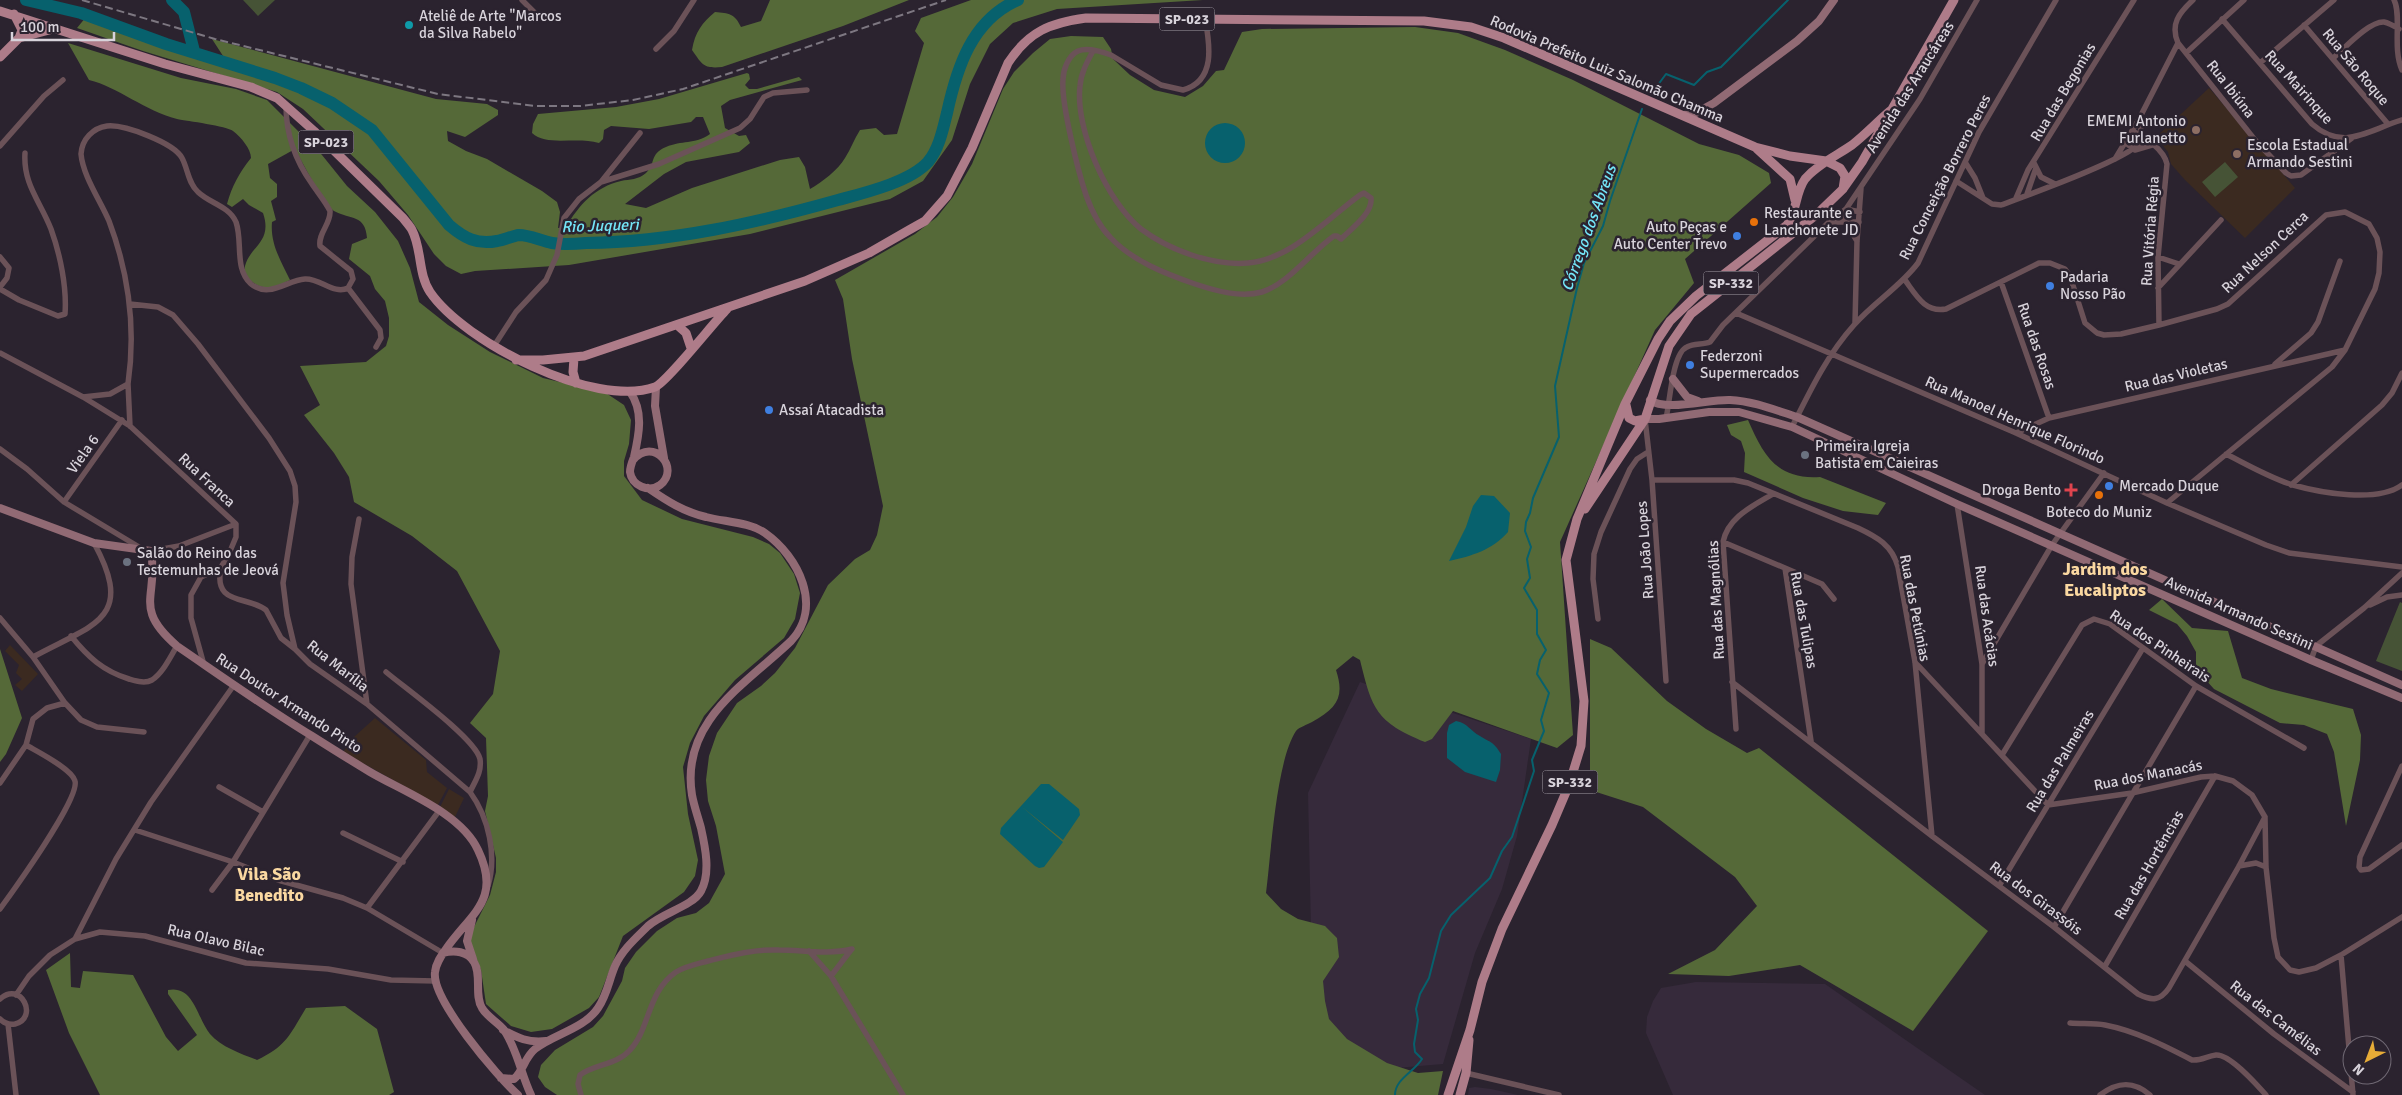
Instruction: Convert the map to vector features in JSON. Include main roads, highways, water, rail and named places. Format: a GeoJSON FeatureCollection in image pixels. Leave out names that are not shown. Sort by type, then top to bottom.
{"type":"FeatureCollection","features":[{"type":"Feature","properties":{"kind":"main road"},"geometry":{"type":"LineString","coordinates":[[1681,115],[1694,114],[1714,103],[1797,41],[1819,21],[1834,0]]}},
{"type":"Feature","properties":{"kind":"main road","name":"SP-332"},"geometry":{"type":"LineString","coordinates":[[1577,519],[1596,495],[1645,419],[1669,346],[1691,314],[1790,237],[1843,189],[1854,174],[1954,0]]}},
{"type":"Feature","properties":{"kind":"main road","name":"SP-023"},"geometry":{"type":"LineString","coordinates":[[0,11],[165,64],[250,87],[272,95],[286,104],[393,207],[408,224],[412,231],[429,290],[448,314],[516,360],[576,383],[630,392],[656,386]]}},
{"type":"Feature","properties":{"kind":"main road"},"geometry":{"type":"LineString","coordinates":[[0,57],[19,38],[22,30],[14,14]]}},
{"type":"Feature","properties":{"kind":"main road","name":"Rodovia Prefeito Luiz Salomão Chamma"},"geometry":{"type":"LineString","coordinates":[[516,360],[574,358],[727,309],[838,266],[869,252],[924,221],[947,196],[960,173],[1008,62],[1015,51],[1040,30],[1052,24],[1086,18],[1205,18],[1450,23],[1504,38],[1754,147],[1790,156],[1826,161]]}},
{"type":"Feature","properties":{"kind":"main road"},"geometry":{"type":"LineString","coordinates":[[19,38],[54,29]]}},
{"type":"Feature","properties":{"kind":"main road","name":"SP-332"},"geometry":{"type":"LineString","coordinates":[[1448,1095],[1470,1030],[1482,982],[1502,929],[1569,786],[1581,746],[1584,701],[1566,560],[1577,519],[1626,404],[1658,338],[1670,321],[1696,296],[1787,225],[1793,216],[1800,186],[1810,174],[1855,142],[1890,111]]}},
{"type":"Feature","properties":{"kind":"main road"},"geometry":{"type":"LineString","coordinates":[[1790,156],[1818,155],[1855,142]]}},
{"type":"Feature","properties":{"kind":"main road","name":"SP-023"},"geometry":{"type":"LineString","coordinates":[[1754,147],[1790,179],[1796,203]]}},
{"type":"Feature","properties":{"kind":"main road"},"geometry":{"type":"LineString","coordinates":[[1826,161],[1836,165],[1843,172],[1846,182],[1843,189]]}},
{"type":"Feature","properties":{"kind":"main road","name":"Rodovia Prefeito Luiz Salomão Chamma"},"geometry":{"type":"LineString","coordinates":[[656,386],[679,364],[727,309]]}},
{"type":"Feature","properties":{"kind":"main road"},"geometry":{"type":"LineString","coordinates":[[677,325],[686,333],[692,348]]}},
{"type":"Feature","properties":{"kind":"main road"},"geometry":{"type":"LineString","coordinates":[[574,358],[573,372],[576,383]]}},
{"type":"Feature","properties":{"kind":"main road"},"geometry":{"type":"LineString","coordinates":[[1673,379],[1687,396],[1700,401]]}},
{"type":"Feature","properties":{"kind":"main road"},"geometry":{"type":"LineString","coordinates":[[648,488],[654,488],[664,480],[667,469],[655,406],[656,386]]}},
{"type":"Feature","properties":{"kind":"main road"},"geometry":{"type":"LineString","coordinates":[[499,1076],[506,1080],[514,1079],[521,1067],[537,1048],[553,1040],[597,1010],[604,998],[620,957],[634,939],[651,924],[693,900],[701,892],[705,879],[706,848],[692,794],[692,769],[696,748],[712,715],[736,688],[778,654],[798,634],[804,621],[808,604],[804,584],[791,558],[764,533],[738,523],[705,517],[673,506],[648,488],[636,484],[632,478],[631,466],[640,419],[635,398],[630,392]]}},
{"type":"Feature","properties":{"kind":"main road","name":"Avenida Armando Sestini"},"geometry":{"type":"LineString","coordinates":[[1650,400],[1662,406],[1700,401],[1729,400],[1797,417],[2402,685]]}},
{"type":"Feature","properties":{"kind":"main road"},"geometry":{"type":"LineString","coordinates":[[1626,404],[1629,418],[1635,421],[1645,419]]}},
{"type":"Feature","properties":{"kind":"main road","name":"Avenida Armando Sestini"},"geometry":{"type":"LineString","coordinates":[[1645,419],[1709,412],[1739,412],[1792,427],[1957,504],[2311,660],[2402,698]]}},
{"type":"Feature","properties":{"kind":"main road"},"geometry":{"type":"LineString","coordinates":[[633,460],[642,452],[648,451],[664,458]]}},
{"type":"Feature","properties":{"kind":"main road","name":"Rua Doutor Armando Pinto"},"geometry":{"type":"LineString","coordinates":[[0,508],[94,543],[138,547],[152,551],[154,571],[150,605],[152,614],[161,632],[204,665],[310,735],[439,811],[472,839],[484,868],[487,890],[483,902],[473,918]]}},
{"type":"Feature","properties":{"kind":"main road"},"geometry":{"type":"LineString","coordinates":[[473,918],[443,953],[437,965],[435,981],[450,1011],[499,1076],[518,1095]]}},
{"type":"Feature","properties":{"kind":"main road"},"geometry":{"type":"LineString","coordinates":[[473,918],[468,941],[475,963],[481,1007],[503,1030],[521,1067],[531,1095]]}},
{"type":"Feature","properties":{"kind":"main road"},"geometry":{"type":"LineString","coordinates":[[443,953],[451,951],[460,952],[468,955],[475,963]]}},
{"type":"Feature","properties":{"kind":"main road"},"geometry":{"type":"LineString","coordinates":[[503,1030],[532,1042],[553,1040]]}},
{"type":"Feature","properties":{"kind":"main road","name":"SP-332"},"geometry":{"type":"LineString","coordinates":[[1460,1095],[1466,1073],[1470,1030]]}},
{"type":"Feature","properties":{"kind":"water"},"geometry":{"type":"Polygon","coordinates":[[[1221,123],[1229,123],[1236,126],[1242,132],[1245,143],[1242,154],[1236,160],[1229,163],[1221,163],[1214,160],[1208,154],[1205,147],[1205,139],[1208,132],[1214,126],[1221,123]]]}},
{"type":"Feature","properties":{"kind":"water"},"geometry":{"type":"Polygon","coordinates":[[[1481,495],[1494,496],[1510,513],[1508,532],[1488,548],[1466,557],[1449,561],[1466,527],[1473,506],[1481,495]]]}},
{"type":"Feature","properties":{"kind":"water"},"geometry":{"type":"Polygon","coordinates":[[[1456,721],[1466,725],[1492,743],[1501,754],[1500,770],[1496,782],[1465,772],[1447,758],[1447,733],[1449,725],[1456,721]]]}},
{"type":"Feature","properties":{"kind":"water"},"geometry":{"type":"Polygon","coordinates":[[[1041,784],[1049,784],[1079,809],[1080,815],[1063,840],[1021,806],[1041,784]]]}},
{"type":"Feature","properties":{"kind":"water"},"geometry":{"type":"Polygon","coordinates":[[[1021,806],[1063,842],[1044,867],[1039,868],[1035,866],[1000,834],[1001,828],[1021,806]]]}},
{"type":"Feature","properties":{"kind":"waterway","name":"Rio Juqueri"},"geometry":{"type":"LineString","coordinates":[[26,0],[81,13],[166,44],[275,78],[332,103],[372,130],[449,225],[466,237],[477,241],[490,242],[523,235],[552,243],[565,244],[650,239],[714,230],[860,194],[886,186],[910,175],[928,162],[938,145],[962,62],[978,32],[1002,9],[1018,0]]}},
{"type":"Feature","properties":{"kind":"waterway","name":"Rio Juqueri"},"geometry":{"type":"LineString","coordinates":[[172,0],[184,12],[194,51]]}},
{"type":"Feature","properties":{"kind":"waterway","name":"Córrego dos Abreus"},"geometry":{"type":"LineString","coordinates":[[1652,93],[1666,74],[1694,85],[1707,72],[1721,67],[1788,0]]}},
{"type":"Feature","properties":{"kind":"waterway","name":"Córrego dos Abreus"},"geometry":{"type":"LineString","coordinates":[[1395,1095],[1398,1084],[1422,1059],[1415,1052],[1414,1044],[1418,1020],[1416,1009],[1420,994],[1429,978],[1441,931],[1451,915],[1490,878],[1502,851],[1512,837],[1534,771],[1532,760],[1544,731],[1541,720],[1549,693],[1537,674],[1540,660],[1546,650],[1537,634],[1537,610],[1524,588],[1530,578],[1527,559],[1531,547],[1525,531],[1526,522],[1533,498],[1559,437],[1555,386],[1584,263],[1603,226],[1642,109]]}},
{"type":"Feature","properties":{"kind":"railway"},"geometry":{"type":"LineString","coordinates":[[82,0],[215,39],[438,94],[536,106],[580,106],[633,100],[683,89],[946,0]]}},
{"type":"Feature","properties":{"kind":"place","name":"Ateliê de Arte \"Marcos da Silva Rabelo\""},"geometry":{"type":"Point","coordinates":[409,25]}},
{"type":"Feature","properties":{"kind":"place","name":"EMEMI Antonio Furlanetto"},"geometry":{"type":"Point","coordinates":[2196,130]}},
{"type":"Feature","properties":{"kind":"place","name":"Escola Estadual Armando Sestini"},"geometry":{"type":"Point","coordinates":[2237,154]}},
{"type":"Feature","properties":{"kind":"place","name":"Restaurante e Lanchonete JD"},"geometry":{"type":"Point","coordinates":[1754,222]}},
{"type":"Feature","properties":{"kind":"place","name":"Auto Peças e Auto Center Trevo"},"geometry":{"type":"Point","coordinates":[1737,236]}},
{"type":"Feature","properties":{"kind":"place","name":"Padaria Nosso Pão"},"geometry":{"type":"Point","coordinates":[2050,286]}},
{"type":"Feature","properties":{"kind":"place","name":"Federzoni Supermercados"},"geometry":{"type":"Point","coordinates":[1690,365]}},
{"type":"Feature","properties":{"kind":"place","name":"Assaí Atacadista"},"geometry":{"type":"Point","coordinates":[769,410]}},
{"type":"Feature","properties":{"kind":"place","name":"Primeira Igreja Batista em Caieiras"},"geometry":{"type":"Point","coordinates":[1805,455]}},
{"type":"Feature","properties":{"kind":"place","name":"Mercado Duque"},"geometry":{"type":"Point","coordinates":[2109,486]}},
{"type":"Feature","properties":{"kind":"place","name":"Droga Bento"},"geometry":{"type":"Point","coordinates":[2071,490]}},
{"type":"Feature","properties":{"kind":"place","name":"Boteco do Muniz"},"geometry":{"type":"Point","coordinates":[2099,495]}},
{"type":"Feature","properties":{"kind":"place","name":"Salão do Reino das Testemunhas de Jeová"},"geometry":{"type":"Point","coordinates":[127,562]}},
{"type":"Feature","properties":{"kind":"district","name":"Jardim dos Eucaliptos"},"geometry":{"type":"Point","coordinates":[2105,579]}},
{"type":"Feature","properties":{"kind":"district","name":"Vila São Benedito"},"geometry":{"type":"Point","coordinates":[269,884]}}]}
